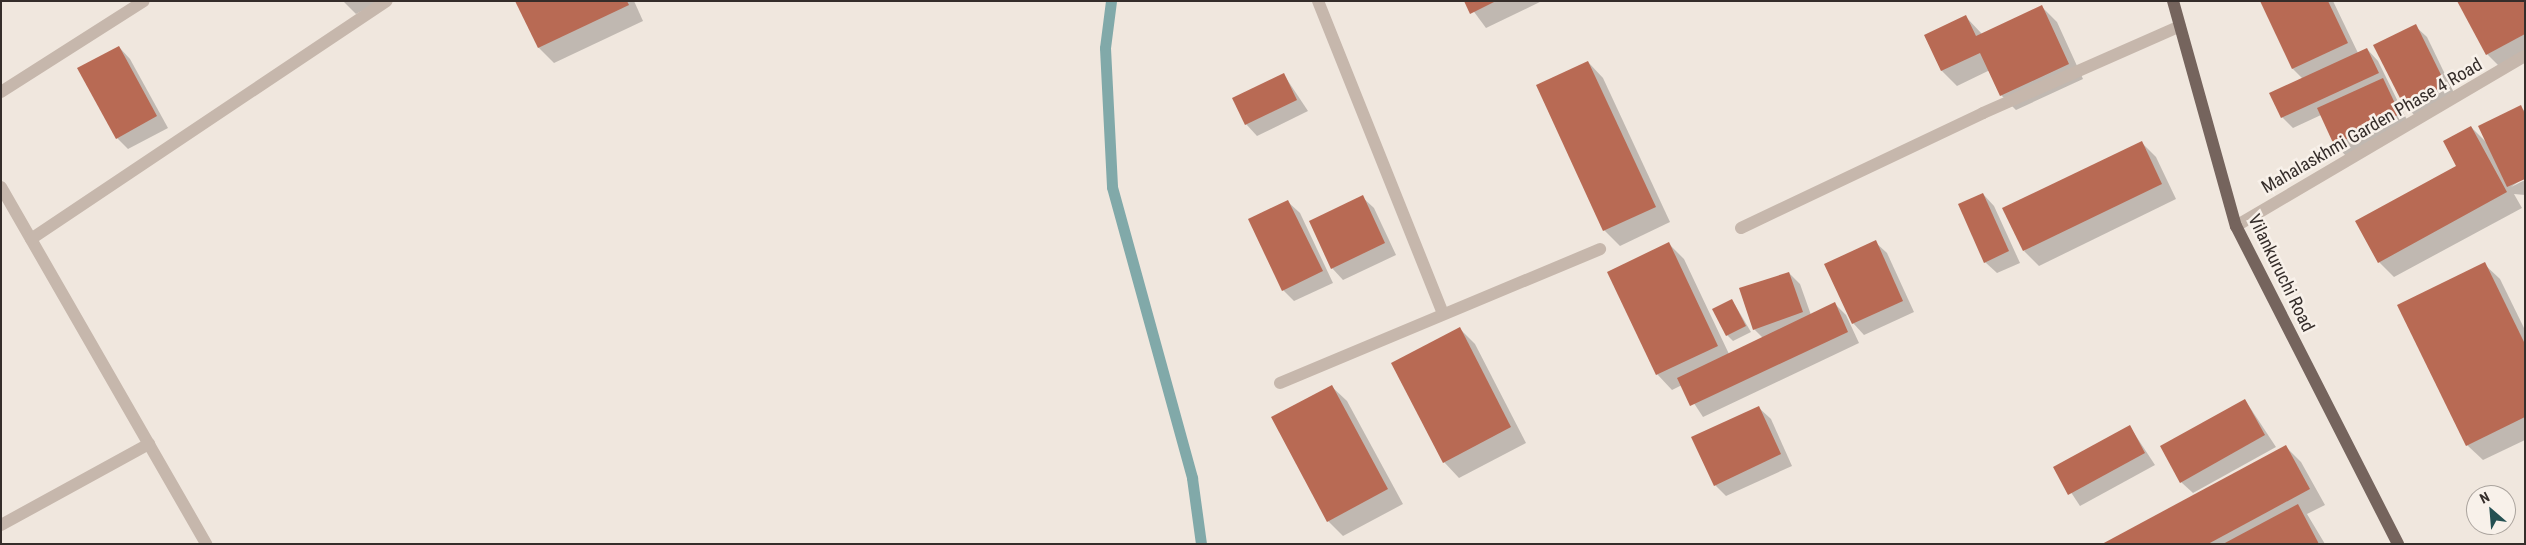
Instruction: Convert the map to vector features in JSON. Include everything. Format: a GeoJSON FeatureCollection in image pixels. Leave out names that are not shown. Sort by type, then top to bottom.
{"type":"FeatureCollection","features":[{"type":"Feature","properties":{"kind":"main road","name":"Vilankuruchi Road"},"geometry":{"type":"LineString","coordinates":[[2173,1],[2236,226],[2398,544]]}},
{"type":"Feature","properties":{"kind":"street"},"geometry":{"type":"LineString","coordinates":[[1,92],[144,1]]}},
{"type":"Feature","properties":{"kind":"street"},"geometry":{"type":"LineString","coordinates":[[32,239],[386,1]]}},
{"type":"Feature","properties":{"kind":"street"},"geometry":{"type":"LineString","coordinates":[[1318,1],[1443,312]]}},
{"type":"Feature","properties":{"kind":"street"},"geometry":{"type":"LineString","coordinates":[[1741,228],[1983,112],[2180,26]]}},
{"type":"Feature","properties":{"kind":"street","name":"Mahalaskhmi Garden Phase 4 Road"},"geometry":{"type":"LineString","coordinates":[[2236,226],[2525,56]]}},
{"type":"Feature","properties":{"kind":"street"},"geometry":{"type":"LineString","coordinates":[[1,187],[206,544]]}},
{"type":"Feature","properties":{"kind":"street"},"geometry":{"type":"LineString","coordinates":[[1280,382],[1443,312],[1600,248]]}},
{"type":"Feature","properties":{"kind":"street"},"geometry":{"type":"LineString","coordinates":[[1,525],[149,444]]}},
{"type":"Feature","properties":{"kind":"building"},"geometry":{"type":"Polygon","coordinates":[[[515,1],[627,1],[629,5],[538,48],[515,1]]]}},
{"type":"Feature","properties":{"kind":"building"},"geometry":{"type":"Polygon","coordinates":[[[1464,1],[1496,1],[1470,14],[1464,1]]]}},
{"type":"Feature","properties":{"kind":"building"},"geometry":{"type":"Polygon","coordinates":[[[2260,1],[2328,1],[2348,43],[2292,69],[2260,1]]]}},
{"type":"Feature","properties":{"kind":"building"},"geometry":{"type":"Polygon","coordinates":[[[2457,1],[2525,1],[2525,34],[2486,55],[2457,1]]]}},
{"type":"Feature","properties":{"kind":"building"},"geometry":{"type":"Polygon","coordinates":[[[2042,5],[2069,64],[2000,96],[1980,53],[1941,71],[1924,35],[1966,15],[1976,36],[2042,5]]]}},
{"type":"Feature","properties":{"kind":"building"},"geometry":{"type":"Polygon","coordinates":[[[2416,24],[2446,85],[2404,106],[2373,45],[2416,24]]]}},
{"type":"Feature","properties":{"kind":"building"},"geometry":{"type":"Polygon","coordinates":[[[119,46],[157,116],[116,139],[77,68],[119,46]]]}},
{"type":"Feature","properties":{"kind":"building"},"geometry":{"type":"Polygon","coordinates":[[[2367,48],[2379,73],[2281,118],[2269,93],[2367,48]]]}},
{"type":"Feature","properties":{"kind":"building"},"geometry":{"type":"Polygon","coordinates":[[[1588,61],[1656,207],[1603,231],[1536,85],[1588,61]]]}},
{"type":"Feature","properties":{"kind":"building"},"geometry":{"type":"Polygon","coordinates":[[[1284,73],[1297,100],[1245,125],[1232,98],[1284,73]]]}},
{"type":"Feature","properties":{"kind":"building"},"geometry":{"type":"Polygon","coordinates":[[[2383,78],[2400,114],[2334,145],[2317,108],[2383,78]]]}},
{"type":"Feature","properties":{"kind":"building"},"geometry":{"type":"Polygon","coordinates":[[[2521,105],[2525,114],[2525,179],[2507,187],[2478,126],[2521,105]]]}},
{"type":"Feature","properties":{"kind":"building"},"geometry":{"type":"Polygon","coordinates":[[[2471,126],[2507,192],[2378,263],[2355,221],[2456,166],[2443,141],[2471,126]]]}},
{"type":"Feature","properties":{"kind":"building"},"geometry":{"type":"Polygon","coordinates":[[[2142,141],[2162,184],[2023,251],[2002,208],[2142,141]]]}},
{"type":"Feature","properties":{"kind":"building"},"geometry":{"type":"Polygon","coordinates":[[[1983,193],[2009,251],[1984,263],[1958,204],[1983,193]]]}},
{"type":"Feature","properties":{"kind":"building"},"geometry":{"type":"Polygon","coordinates":[[[1363,195],[1385,243],[1331,269],[1309,221],[1363,195]]]}},
{"type":"Feature","properties":{"kind":"building"},"geometry":{"type":"Polygon","coordinates":[[[1288,200],[1323,271],[1282,291],[1248,219],[1288,200]]]}},
{"type":"Feature","properties":{"kind":"building"},"geometry":{"type":"Polygon","coordinates":[[[1876,240],[1903,301],[1852,324],[1824,264],[1876,240]]]}},
{"type":"Feature","properties":{"kind":"building"},"geometry":{"type":"Polygon","coordinates":[[[1669,242],[1718,346],[1656,375],[1607,272],[1669,242]]]}},
{"type":"Feature","properties":{"kind":"building"},"geometry":{"type":"Polygon","coordinates":[[[2485,262],[2525,344],[2525,417],[2466,446],[2397,305],[2485,262]]]}},
{"type":"Feature","properties":{"kind":"building"},"geometry":{"type":"Polygon","coordinates":[[[1789,272],[1803,312],[1753,330],[1739,288],[1789,272]]]}},
{"type":"Feature","properties":{"kind":"building"},"geometry":{"type":"Polygon","coordinates":[[[1732,299],[1746,326],[1726,336],[1712,309],[1732,299]]]}},
{"type":"Feature","properties":{"kind":"building"},"geometry":{"type":"Polygon","coordinates":[[[1835,302],[1848,332],[1690,406],[1677,378],[1835,302]]]}},
{"type":"Feature","properties":{"kind":"building"},"geometry":{"type":"Polygon","coordinates":[[[1460,327],[1511,427],[1443,463],[1391,363],[1460,327]]]}},
{"type":"Feature","properties":{"kind":"building"},"geometry":{"type":"Polygon","coordinates":[[[1332,385],[1388,489],[1327,522],[1271,417],[1332,385]]]}},
{"type":"Feature","properties":{"kind":"building"},"geometry":{"type":"Polygon","coordinates":[[[2245,399],[2265,435],[2180,483],[2160,446],[2245,399]]]}},
{"type":"Feature","properties":{"kind":"building"},"geometry":{"type":"Polygon","coordinates":[[[1759,406],[1781,454],[1714,486],[1691,437],[1759,406]]]}},
{"type":"Feature","properties":{"kind":"building"},"geometry":{"type":"Polygon","coordinates":[[[2130,425],[2145,453],[2068,495],[2053,467],[2130,425]]]}},
{"type":"Feature","properties":{"kind":"building"},"geometry":{"type":"Polygon","coordinates":[[[2286,445],[2310,489],[2208,544],[2102,544],[2286,445]]]}},
{"type":"Feature","properties":{"kind":"building"},"geometry":{"type":"Polygon","coordinates":[[[2298,504],[2319,544],[2223,544],[2298,504]]]}},
{"type":"Feature","properties":{"kind":"waterway"},"geometry":{"type":"LineString","coordinates":[[1111,1],[1105,48],[1112,187],[1192,478],[1201,544]]}}]}
